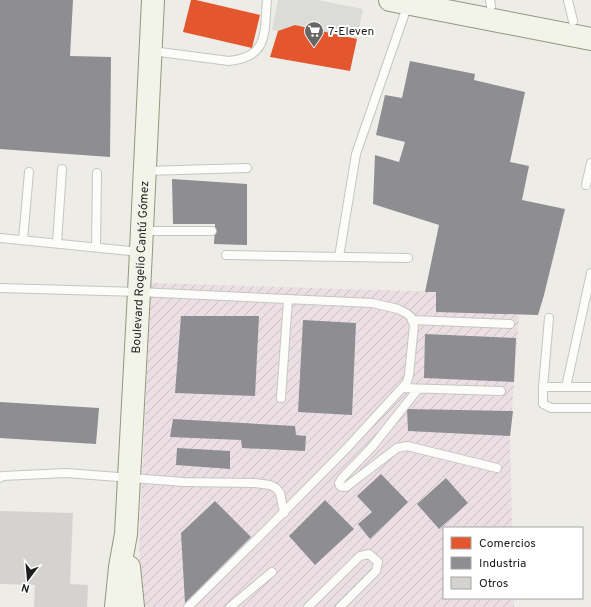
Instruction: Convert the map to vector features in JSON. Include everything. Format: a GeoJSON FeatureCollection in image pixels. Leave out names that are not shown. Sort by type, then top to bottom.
{"type":"FeatureCollection","features":[{"type":"Feature","properties":{"kind":"street","name":"Boulevard Rogelio Cantú Gómez"},"geometry":{"type":"LineString","coordinates":[[116,607],[120,567],[126,534],[153,0]]}},
{"type":"Feature","properties":{"kind":"street"},"geometry":{"type":"LineString","coordinates":[[462,0],[490,3],[582,23]]}},
{"type":"Feature","properties":{"kind":"street"},"geometry":{"type":"LineString","coordinates":[[400,2],[591,39]]}},
{"type":"Feature","properties":{"kind":"street","name":"Boulevard Rogelio Cantú Gómez"},"geometry":{"type":"LineString","coordinates":[[126,534],[133,607]]}},
{"type":"Feature","properties":{"kind":"lane"},"geometry":{"type":"LineString","coordinates":[[150,51],[229,61],[241,60],[253,54],[260,48],[264,32],[267,0]]}},
{"type":"Feature","properties":{"kind":"lane"},"geometry":{"type":"LineString","coordinates":[[568,0],[582,23]]}},
{"type":"Feature","properties":{"kind":"lane"},"geometry":{"type":"LineString","coordinates":[[339,257],[356,154],[400,2]]}},
{"type":"Feature","properties":{"kind":"lane"},"geometry":{"type":"LineString","coordinates":[[586,185],[591,163]]}},
{"type":"Feature","properties":{"kind":"lane"},"geometry":{"type":"LineString","coordinates":[[145,171],[247,168]]}},
{"type":"Feature","properties":{"kind":"lane"},"geometry":{"type":"LineString","coordinates":[[57,243],[62,169]]}},
{"type":"Feature","properties":{"kind":"lane"},"geometry":{"type":"LineString","coordinates":[[24,240],[29,172]]}},
{"type":"Feature","properties":{"kind":"lane"},"geometry":{"type":"LineString","coordinates":[[96,247],[97,173]]}},
{"type":"Feature","properties":{"kind":"lane"},"geometry":{"type":"LineString","coordinates":[[0,238],[96,247],[212,231]]}},
{"type":"Feature","properties":{"kind":"lane"},"geometry":{"type":"LineString","coordinates":[[226,255],[408,258]]}},
{"type":"Feature","properties":{"kind":"lane"},"geometry":{"type":"LineString","coordinates":[[566,387],[591,273]]}},
{"type":"Feature","properties":{"kind":"lane"},"geometry":{"type":"LineString","coordinates":[[0,288],[139,292],[372,303],[390,307],[406,313],[412,320],[414,325],[407,382],[346,449],[284,513],[188,607]]}},
{"type":"Feature","properties":{"kind":"lane"},"geometry":{"type":"LineString","coordinates":[[281,398],[288,299]]}},
{"type":"Feature","properties":{"kind":"lane"},"geometry":{"type":"LineString","coordinates":[[549,318],[543,404],[552,408],[591,408]]}},
{"type":"Feature","properties":{"kind":"lane"},"geometry":{"type":"LineString","coordinates":[[412,320],[510,324]]}},
{"type":"Feature","properties":{"kind":"lane"},"geometry":{"type":"LineString","coordinates":[[543,387],[566,387],[590,384]]}},
{"type":"Feature","properties":{"kind":"lane"},"geometry":{"type":"LineString","coordinates":[[402,388],[501,391]]}},
{"type":"Feature","properties":{"kind":"lane"},"geometry":{"type":"LineString","coordinates":[[418,389],[372,447],[342,478],[339,483],[340,486],[346,487],[397,448],[407,446],[496,468]]}},
{"type":"Feature","properties":{"kind":"lane"},"geometry":{"type":"LineString","coordinates":[[0,478],[2,476],[23,474],[66,473],[95,474],[184,482],[255,483],[270,485],[276,488],[280,493],[284,513]]}},
{"type":"Feature","properties":{"kind":"lane"},"geometry":{"type":"LineString","coordinates":[[308,607],[360,556],[369,554],[378,562],[376,571],[340,607]]}},
{"type":"Feature","properties":{"kind":"lane"},"geometry":{"type":"LineString","coordinates":[[230,607],[272,572]]}},
{"type":"Feature","properties":{"kind":"shaded area"},"geometry":{"type":"Polygon","coordinates":[[[278,0],[317,0],[363,9],[357,39],[295,25],[278,31],[272,30],[278,0]]]}},
{"type":"Feature","properties":{"kind":"shaded area"},"geometry":{"type":"Polygon","coordinates":[[[151,283],[544,295],[538,315],[519,315],[510,436],[512,527],[443,527],[443,599],[514,599],[514,607],[143,607],[139,548],[151,283]]]}},
{"type":"Feature","properties":{"kind":"building: Comercios"},"geometry":{"type":"Polygon","coordinates":[[[191,0],[260,15],[252,48],[183,32],[191,0]]]}},
{"type":"Feature","properties":{"kind":"building: Comercios","name":"7-Eleven"},"geometry":{"type":"Polygon","coordinates":[[[295,25],[357,39],[350,71],[270,57],[278,31],[295,25]]]}},
{"type":"Feature","properties":{"kind":"building: Industria"},"geometry":{"type":"Polygon","coordinates":[[[0,0],[73,0],[70,56],[111,57],[110,157],[0,149],[0,0]]]}},
{"type":"Feature","properties":{"kind":"building: Industria"},"geometry":{"type":"Polygon","coordinates":[[[410,61],[475,74],[474,80],[525,92],[510,162],[529,166],[522,200],[565,209],[538,315],[436,312],[436,292],[425,292],[439,225],[373,204],[375,155],[399,162],[405,142],[376,135],[385,95],[402,98],[410,61]]]}},
{"type":"Feature","properties":{"kind":"building: Industria"},"geometry":{"type":"Polygon","coordinates":[[[172,179],[247,184],[247,245],[214,244],[215,224],[173,224],[172,179]]]}},
{"type":"Feature","properties":{"kind":"building: Industria"},"geometry":{"type":"Polygon","coordinates":[[[181,316],[259,316],[255,396],[175,393],[181,316]]]}},
{"type":"Feature","properties":{"kind":"building: Industria"},"geometry":{"type":"Polygon","coordinates":[[[303,320],[356,323],[352,415],[298,412],[303,320]]]}},
{"type":"Feature","properties":{"kind":"building: Industria"},"geometry":{"type":"Polygon","coordinates":[[[425,334],[516,338],[514,382],[424,378],[425,334]]]}},
{"type":"Feature","properties":{"kind":"building: Industria"},"geometry":{"type":"Polygon","coordinates":[[[0,402],[99,408],[96,444],[0,438],[0,402]]]}},
{"type":"Feature","properties":{"kind":"building: Industria"},"geometry":{"type":"Polygon","coordinates":[[[407,409],[513,411],[510,436],[408,431],[407,409]]]}},
{"type":"Feature","properties":{"kind":"building: Industria"},"geometry":{"type":"Polygon","coordinates":[[[173,419],[295,426],[296,435],[306,436],[305,451],[242,448],[241,440],[170,437],[173,419]]]}},
{"type":"Feature","properties":{"kind":"building: Industria"},"geometry":{"type":"Polygon","coordinates":[[[177,448],[230,451],[230,469],[176,465],[177,448]]]}},
{"type":"Feature","properties":{"kind":"building: Industria"},"geometry":{"type":"Polygon","coordinates":[[[381,474],[408,502],[370,539],[358,524],[372,512],[357,496],[381,474]]]}},
{"type":"Feature","properties":{"kind":"building: Industria"},"geometry":{"type":"Polygon","coordinates":[[[446,478],[468,503],[439,529],[417,504],[446,478]]]}},
{"type":"Feature","properties":{"kind":"building: Industria"},"geometry":{"type":"Polygon","coordinates":[[[325,500],[354,529],[315,565],[289,536],[325,500]]]}},
{"type":"Feature","properties":{"kind":"building: Industria"},"geometry":{"type":"Polygon","coordinates":[[[215,501],[251,537],[185,603],[181,533],[215,501]]]}},
{"type":"Feature","properties":{"kind":"building: Otros"},"geometry":{"type":"Polygon","coordinates":[[[0,511],[73,513],[70,584],[88,585],[87,607],[34,607],[35,585],[0,584],[0,511]]]}},
{"type":"Feature","properties":{"kind":"place","name":"7-Eleven"},"geometry":{"type":"Point","coordinates":[314,48]}}]}
